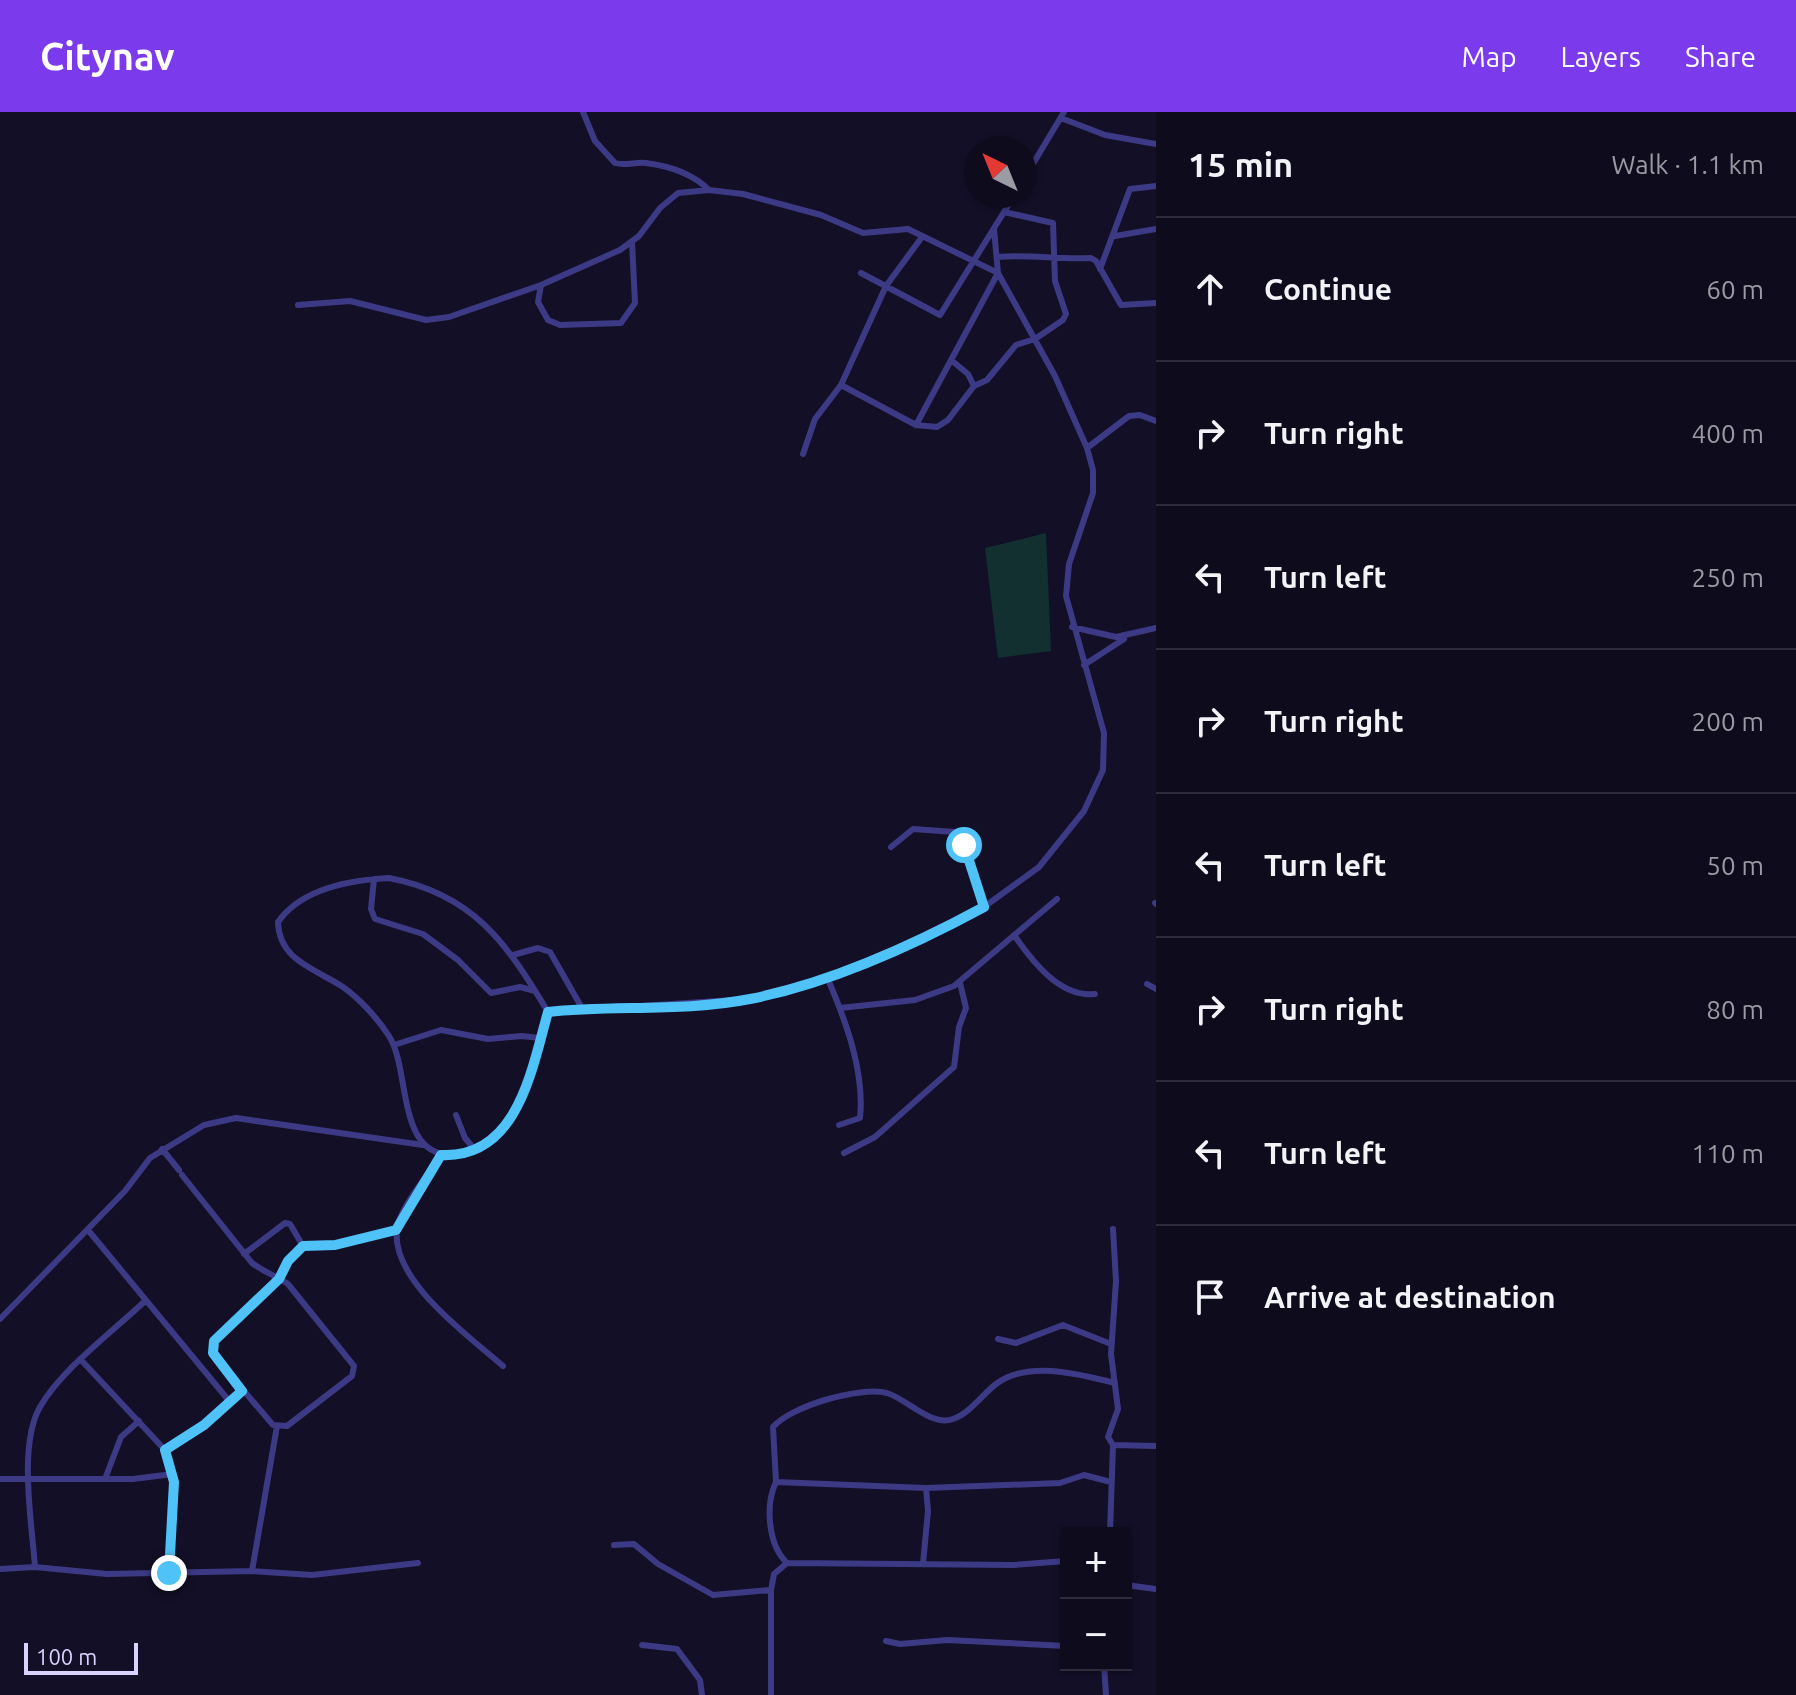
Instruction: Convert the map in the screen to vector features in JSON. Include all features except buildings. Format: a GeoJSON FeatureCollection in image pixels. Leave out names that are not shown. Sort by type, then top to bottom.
{"type":"FeatureCollection","features":[{"type":"Feature","properties":{"kind":"street"},"geometry":{"type":"LineString","coordinates":[[583,112],[595,141],[615,163],[643,163],[679,171],[699,180],[709,190]]}},
{"type":"Feature","properties":{"kind":"street"},"geometry":{"type":"LineString","coordinates":[[1036,159],[1062,115],[1105,135],[1156,144]]}},
{"type":"Feature","properties":{"kind":"street"},"geometry":{"type":"LineString","coordinates":[[1100,269],[1115,236],[1130,189],[1156,186]]}},
{"type":"Feature","properties":{"kind":"street"},"geometry":{"type":"LineString","coordinates":[[298,305],[350,301],[426,320],[449,317],[541,285],[632,242],[660,208],[678,193],[709,190],[743,194],[807,211],[863,233],[901,228],[958,256],[976,260],[998,273]]}},
{"type":"Feature","properties":{"kind":"street"},"geometry":{"type":"LineString","coordinates":[[861,273],[940,315],[1006,208]]}},
{"type":"Feature","properties":{"kind":"street"},"geometry":{"type":"LineString","coordinates":[[841,385],[916,425],[930,428],[942,425],[974,386],[987,380],[1016,345],[1035,339],[1063,320],[1066,314],[1055,285],[1053,223],[1004,212]]}},
{"type":"Feature","properties":{"kind":"street"},"geometry":{"type":"LineString","coordinates":[[548,1012],[582,1008],[654,1008],[749,999],[827,977],[940,931],[984,907],[1039,867],[1084,811],[1103,770],[1104,733],[1072,627],[1065,584],[1093,493],[1093,470],[1087,448],[1035,339],[998,273],[994,228]]}},
{"type":"Feature","properties":{"kind":"street"},"geometry":{"type":"LineString","coordinates":[[1115,236],[1156,229]]}},
{"type":"Feature","properties":{"kind":"street"},"geometry":{"type":"LineString","coordinates":[[803,454],[815,419],[841,385],[886,286],[922,237]]}},
{"type":"Feature","properties":{"kind":"street"},"geometry":{"type":"LineString","coordinates":[[541,285],[540,310],[552,323],[611,326],[621,323],[635,303],[632,242]]}},
{"type":"Feature","properties":{"kind":"street"},"geometry":{"type":"LineString","coordinates":[[997,257],[1023,254],[1053,260],[1091,258],[1121,305],[1156,303]]}},
{"type":"Feature","properties":{"kind":"street"},"geometry":{"type":"LineString","coordinates":[[916,425],[998,273]]}},
{"type":"Feature","properties":{"kind":"street"},"geometry":{"type":"LineString","coordinates":[[951,360],[968,374],[974,386]]}},
{"type":"Feature","properties":{"kind":"street"},"geometry":{"type":"LineString","coordinates":[[1087,448],[1129,416],[1140,415],[1156,421]]}},
{"type":"Feature","properties":{"kind":"street"},"geometry":{"type":"LineString","coordinates":[[1072,627],[1127,637]]}},
{"type":"Feature","properties":{"kind":"street"},"geometry":{"type":"LineString","coordinates":[[1084,665],[1127,637],[1156,628]]}},
{"type":"Feature","properties":{"kind":"street"},"geometry":{"type":"LineString","coordinates":[[891,847],[913,829],[955,832],[975,873],[984,907]]}},
{"type":"Feature","properties":{"kind":"street"},"geometry":{"type":"LineString","coordinates":[[374,879],[371,909],[375,919],[423,934],[458,960],[491,993],[520,987],[535,991]]}},
{"type":"Feature","properties":{"kind":"street"},"geometry":{"type":"LineString","coordinates":[[0,1319],[162,1149],[204,1125],[236,1118],[423,1145],[441,1155],[475,1150],[512,1118],[526,1088],[548,1012],[513,955],[480,919],[440,891],[415,883],[374,879],[320,891],[296,902],[278,922],[278,933],[304,967],[343,987],[372,1014],[394,1045],[413,1126],[423,1145]]}},
{"type":"Feature","properties":{"kind":"street"},"geometry":{"type":"LineString","coordinates":[[840,1008],[915,1000],[960,983],[1057,899]]}},
{"type":"Feature","properties":{"kind":"street"},"geometry":{"type":"LineString","coordinates":[[1014,935],[1036,965],[1051,977],[1083,995],[1095,994]]}},
{"type":"Feature","properties":{"kind":"street"},"geometry":{"type":"LineString","coordinates":[[513,955],[545,948],[582,1008]]}},
{"type":"Feature","properties":{"kind":"street"},"geometry":{"type":"LineString","coordinates":[[827,977],[840,1008],[861,1106],[860,1118],[839,1125]]}},
{"type":"Feature","properties":{"kind":"street"},"geometry":{"type":"LineString","coordinates":[[844,1153],[875,1137],[954,1067],[959,1027],[966,1008],[960,983]]}},
{"type":"Feature","properties":{"kind":"street"},"geometry":{"type":"LineString","coordinates":[[1147,984],[1156,989]]}},
{"type":"Feature","properties":{"kind":"street"},"geometry":{"type":"LineString","coordinates":[[394,1045],[441,1030],[488,1039],[540,1038]]}},
{"type":"Feature","properties":{"kind":"street"},"geometry":{"type":"LineString","coordinates":[[456,1115],[465,1138],[475,1150]]}},
{"type":"Feature","properties":{"kind":"street"},"geometry":{"type":"LineString","coordinates":[[162,1149],[244,1254],[266,1273],[279,1279],[324,1326],[354,1366],[352,1376],[337,1388],[287,1426],[277,1426],[263,1417],[215,1357],[212,1348],[279,1279],[288,1261],[303,1246],[335,1245],[396,1230],[441,1155]]}},
{"type":"Feature","properties":{"kind":"street"},"geometry":{"type":"LineString","coordinates":[[244,1254],[285,1223],[290,1224],[303,1246]]}},
{"type":"Feature","properties":{"kind":"street"},"geometry":{"type":"LineString","coordinates":[[1110,1527],[1113,1445],[1108,1437],[1118,1409],[1111,1344],[1116,1281],[1113,1229]]}},
{"type":"Feature","properties":{"kind":"street"},"geometry":{"type":"LineString","coordinates":[[88,1230],[144,1302],[230,1402]]}},
{"type":"Feature","properties":{"kind":"street"},"geometry":{"type":"LineString","coordinates":[[396,1230],[415,1285],[503,1366]]}},
{"type":"Feature","properties":{"kind":"street"},"geometry":{"type":"LineString","coordinates":[[35,1567],[29,1479],[32,1433],[39,1408],[82,1361],[144,1302]]}},
{"type":"Feature","properties":{"kind":"street"},"geometry":{"type":"LineString","coordinates":[[998,1339],[1016,1343],[1063,1325],[1111,1344]]}},
{"type":"Feature","properties":{"kind":"street"},"geometry":{"type":"LineString","coordinates":[[82,1361],[165,1450],[173,1474],[169,1573]]}},
{"type":"Feature","properties":{"kind":"street"},"geometry":{"type":"LineString","coordinates":[[787,1563],[778,1555],[772,1535],[776,1482],[773,1427],[780,1419],[804,1406],[875,1390],[904,1400],[940,1420],[955,1419],[1013,1374],[1059,1372],[1115,1383]]}},
{"type":"Feature","properties":{"kind":"street"},"geometry":{"type":"LineString","coordinates":[[165,1450],[204,1425],[242,1391]]}},
{"type":"Feature","properties":{"kind":"street"},"geometry":{"type":"LineString","coordinates":[[105,1479],[117,1444],[139,1421]]}},
{"type":"Feature","properties":{"kind":"street"},"geometry":{"type":"LineString","coordinates":[[252,1571],[277,1426]]}},
{"type":"Feature","properties":{"kind":"street"},"geometry":{"type":"LineString","coordinates":[[1113,1445],[1156,1446]]}},
{"type":"Feature","properties":{"kind":"street"},"geometry":{"type":"LineString","coordinates":[[0,1479],[105,1479],[173,1474]]}},
{"type":"Feature","properties":{"kind":"street"},"geometry":{"type":"LineString","coordinates":[[776,1482],[926,1488],[1060,1483],[1084,1475],[1111,1482]]}},
{"type":"Feature","properties":{"kind":"street"},"geometry":{"type":"LineString","coordinates":[[923,1564],[928,1511],[926,1488]]}},
{"type":"Feature","properties":{"kind":"street"},"geometry":{"type":"LineString","coordinates":[[614,1545],[634,1544],[658,1564],[713,1595],[771,1590]]}},
{"type":"Feature","properties":{"kind":"street"},"geometry":{"type":"LineString","coordinates":[[771,1695],[771,1590],[774,1574],[787,1563],[1060,1561]]}},
{"type":"Feature","properties":{"kind":"street"},"geometry":{"type":"LineString","coordinates":[[0,1569],[35,1567],[107,1574],[252,1571],[312,1575],[418,1563]]}},
{"type":"Feature","properties":{"kind":"street"},"geometry":{"type":"LineString","coordinates":[[1132,1586],[1156,1589]]}},
{"type":"Feature","properties":{"kind":"street"},"geometry":{"type":"LineString","coordinates":[[886,1641],[900,1644],[947,1640],[1060,1646]]}},
{"type":"Feature","properties":{"kind":"street"},"geometry":{"type":"LineString","coordinates":[[642,1645],[677,1649],[700,1680],[702,1695]]}},
{"type":"Feature","properties":{"kind":"street"},"geometry":{"type":"LineString","coordinates":[[1104,1671],[1106,1695]]}},
{"type":"Feature","properties":{"kind":"green space"},"geometry":{"type":"Polygon","coordinates":[[[1046,533],[1051,651],[998,658],[985,548],[1046,533]]]}},
{"type":"Feature","properties":{"kind":"route"},"geometry":{"type":"LineString","coordinates":[[169,1573],[174,1482],[165,1450],[204,1425],[242,1391],[215,1357],[212,1348],[214,1341],[279,1279],[288,1261],[303,1246],[353,1242],[396,1230],[441,1155],[471,1152],[490,1140],[512,1118],[526,1088],[548,1012],[582,1008],[654,1008],[749,999],[827,977],[873,959],[940,931],[984,907],[964,845]]}}]}
